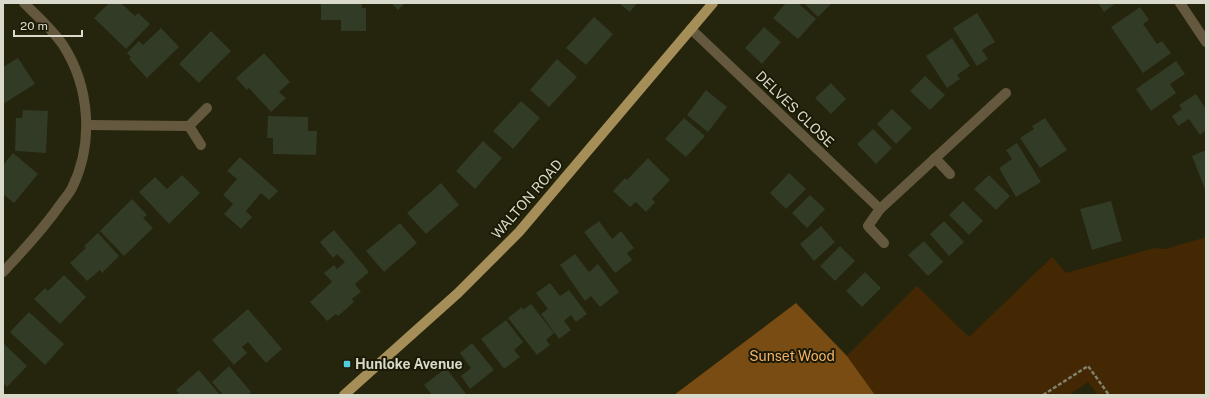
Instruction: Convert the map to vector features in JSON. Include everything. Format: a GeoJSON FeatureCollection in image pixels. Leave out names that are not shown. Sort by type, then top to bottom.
{"type":"FeatureCollection","features":[{"type":"Feature","properties":{"kind":"main road","name":"WALTON ROAD"},"geometry":{"type":"LineString","coordinates":[[344,395],[458,293],[519,232],[713,3]]}},
{"type":"Feature","properties":{"kind":"street"},"geometry":{"type":"LineString","coordinates":[[3,272],[49,221],[72,188],[83,158],[87,125],[84,97],[75,70],[63,45],[24,3]]}},
{"type":"Feature","properties":{"kind":"street"},"geometry":{"type":"LineString","coordinates":[[1180,3],[1206,42]]}},
{"type":"Feature","properties":{"kind":"street","name":"DELVES CLOSE"},"geometry":{"type":"LineString","coordinates":[[691,29],[880,209]]}},
{"type":"Feature","properties":{"kind":"street"},"geometry":{"type":"LineString","coordinates":[[884,243],[868,226],[880,209],[1006,94]]}},
{"type":"Feature","properties":{"kind":"street"},"geometry":{"type":"LineString","coordinates":[[87,125],[189,126],[208,108]]}},
{"type":"Feature","properties":{"kind":"street"},"geometry":{"type":"LineString","coordinates":[[189,126],[201,144]]}},
{"type":"Feature","properties":{"kind":"street"},"geometry":{"type":"LineString","coordinates":[[935,158],[950,174]]}},
{"type":"Feature","properties":{"kind":"path"},"geometry":{"type":"LineString","coordinates":[[1044,395],[1088,366],[1109,395]]}},
{"type":"Feature","properties":{"kind":"shaded area"},"geometry":{"type":"Polygon","coordinates":[[[1206,237],[1206,395],[1098,395],[1088,382],[1069,395],[875,395],[847,356],[917,286],[969,337],[1052,257],[1066,273],[1154,248],[1165,249],[1206,237]]]}},
{"type":"Feature","properties":{"kind":"green space","name":"Sunset Wood"},"geometry":{"type":"Polygon","coordinates":[[[796,303],[847,356],[875,395],[674,395],[796,303]]]}},
{"type":"Feature","properties":{"kind":"building"},"geometry":{"type":"Polygon","coordinates":[[[109,3],[121,3],[135,16],[138,13],[150,24],[126,49],[94,18],[109,3]]]}},
{"type":"Feature","properties":{"kind":"building"},"geometry":{"type":"Polygon","coordinates":[[[321,3],[362,3],[362,8],[366,8],[366,31],[341,31],[341,20],[321,20],[321,3]]]}},
{"type":"Feature","properties":{"kind":"building"},"geometry":{"type":"Polygon","coordinates":[[[391,3],[405,3],[398,10],[391,3]]]}},
{"type":"Feature","properties":{"kind":"building"},"geometry":{"type":"Polygon","coordinates":[[[619,3],[637,3],[630,12],[619,3]]]}},
{"type":"Feature","properties":{"kind":"building"},"geometry":{"type":"Polygon","coordinates":[[[786,3],[798,3],[816,19],[798,39],[773,18],[786,3]]]}},
{"type":"Feature","properties":{"kind":"building"},"geometry":{"type":"Polygon","coordinates":[[[804,3],[832,3],[818,17],[804,3]]]}},
{"type":"Feature","properties":{"kind":"building"},"geometry":{"type":"Polygon","coordinates":[[[1098,3],[1116,3],[1104,12],[1098,3]]]}},
{"type":"Feature","properties":{"kind":"building"},"geometry":{"type":"Polygon","coordinates":[[[1140,7],[1149,20],[1143,24],[1157,44],[1162,41],[1171,53],[1143,73],[1111,27],[1140,7]]]}},
{"type":"Feature","properties":{"kind":"building"},"geometry":{"type":"Polygon","coordinates":[[[977,13],[995,42],[982,50],[988,59],[977,66],[953,28],[977,13]]]}},
{"type":"Feature","properties":{"kind":"building"},"geometry":{"type":"Polygon","coordinates":[[[594,17],[613,34],[586,65],[566,48],[594,17]]]}},
{"type":"Feature","properties":{"kind":"building"},"geometry":{"type":"Polygon","coordinates":[[[764,27],[781,42],[762,64],[745,48],[764,27]]]}},
{"type":"Feature","properties":{"kind":"building"},"geometry":{"type":"Polygon","coordinates":[[[161,28],[179,47],[147,78],[129,59],[131,57],[127,53],[139,41],[143,45],[161,28]]]}},
{"type":"Feature","properties":{"kind":"building"},"geometry":{"type":"Polygon","coordinates":[[[211,31],[231,51],[199,83],[179,64],[211,31]]]}},
{"type":"Feature","properties":{"kind":"building"},"geometry":{"type":"Polygon","coordinates":[[[952,38],[970,66],[957,75],[960,79],[947,88],[926,56],[952,38]]]}},
{"type":"Feature","properties":{"kind":"building"},"geometry":{"type":"Polygon","coordinates":[[[264,53],[290,82],[279,92],[286,98],[271,112],[249,88],[247,90],[236,78],[264,53]]]}},
{"type":"Feature","properties":{"kind":"building"},"geometry":{"type":"Polygon","coordinates":[[[18,58],[35,84],[3,104],[3,67],[18,58]]]}},
{"type":"Feature","properties":{"kind":"building"},"geometry":{"type":"Polygon","coordinates":[[[557,59],[577,77],[549,107],[530,90],[557,59]]]}},
{"type":"Feature","properties":{"kind":"building"},"geometry":{"type":"Polygon","coordinates":[[[1176,61],[1185,74],[1170,84],[1176,93],[1151,111],[1136,89],[1176,61]]]}},
{"type":"Feature","properties":{"kind":"building"},"geometry":{"type":"Polygon","coordinates":[[[925,76],[945,95],[930,110],[910,91],[925,76]]]}},
{"type":"Feature","properties":{"kind":"building"},"geometry":{"type":"Polygon","coordinates":[[[831,83],[846,99],[831,114],[815,98],[831,83]]]}},
{"type":"Feature","properties":{"kind":"building"},"geometry":{"type":"Polygon","coordinates":[[[706,90],[727,107],[708,132],[687,115],[706,90]]]}},
{"type":"Feature","properties":{"kind":"building"},"geometry":{"type":"Polygon","coordinates":[[[1196,94],[1206,109],[1206,130],[1200,135],[1189,119],[1178,126],[1172,116],[1182,109],[1179,105],[1196,94]]]}},
{"type":"Feature","properties":{"kind":"building"},"geometry":{"type":"Polygon","coordinates":[[[521,101],[540,118],[513,149],[493,131],[521,101]]]}},
{"type":"Feature","properties":{"kind":"building"},"geometry":{"type":"Polygon","coordinates":[[[892,109],[912,128],[896,144],[877,124],[892,109]]]}},
{"type":"Feature","properties":{"kind":"building"},"geometry":{"type":"Polygon","coordinates":[[[23,110],[48,111],[46,153],[15,151],[16,118],[22,118],[23,110]]]}},
{"type":"Feature","properties":{"kind":"building"},"geometry":{"type":"Polygon","coordinates":[[[268,116],[308,117],[308,131],[317,131],[316,155],[273,154],[273,138],[267,138],[268,116]]]}},
{"type":"Feature","properties":{"kind":"building"},"geometry":{"type":"Polygon","coordinates":[[[684,118],[705,136],[686,157],[665,139],[684,118]]]}},
{"type":"Feature","properties":{"kind":"building"},"geometry":{"type":"Polygon","coordinates":[[[1045,118],[1067,150],[1040,168],[1020,138],[1034,129],[1032,126],[1045,118]]]}},
{"type":"Feature","properties":{"kind":"building"},"geometry":{"type":"Polygon","coordinates":[[[873,129],[892,148],[876,164],[857,144],[873,129]]]}},
{"type":"Feature","properties":{"kind":"building"},"geometry":{"type":"Polygon","coordinates":[[[483,141],[502,158],[475,189],[456,171],[483,141]]]}},
{"type":"Feature","properties":{"kind":"building"},"geometry":{"type":"Polygon","coordinates":[[[1017,143],[1041,182],[1016,197],[999,168],[1012,159],[1006,150],[1017,143]]]}},
{"type":"Feature","properties":{"kind":"building"},"geometry":{"type":"Polygon","coordinates":[[[1206,150],[1206,192],[1192,156],[1206,150]]]}},
{"type":"Feature","properties":{"kind":"building"},"geometry":{"type":"Polygon","coordinates":[[[13,153],[38,174],[14,203],[3,194],[3,165],[13,153]]]}},
{"type":"Feature","properties":{"kind":"building"},"geometry":{"type":"Polygon","coordinates":[[[240,157],[278,191],[269,200],[261,193],[246,211],[252,217],[241,229],[224,214],[233,204],[223,195],[237,179],[227,171],[240,157]]]}},
{"type":"Feature","properties":{"kind":"building"},"geometry":{"type":"Polygon","coordinates":[[[648,158],[670,180],[652,199],[655,202],[646,212],[636,202],[630,207],[613,191],[625,178],[627,180],[648,158]]]}},
{"type":"Feature","properties":{"kind":"building"},"geometry":{"type":"Polygon","coordinates":[[[789,173],[806,189],[786,209],[770,193],[789,173]]]}},
{"type":"Feature","properties":{"kind":"building"},"geometry":{"type":"Polygon","coordinates":[[[182,175],[200,193],[169,224],[139,192],[155,177],[167,189],[182,175]]]}},
{"type":"Feature","properties":{"kind":"building"},"geometry":{"type":"Polygon","coordinates":[[[989,175],[1010,196],[996,210],[974,189],[989,175]]]}},
{"type":"Feature","properties":{"kind":"building"},"geometry":{"type":"Polygon","coordinates":[[[441,183],[459,205],[426,234],[407,213],[441,183]]]}},
{"type":"Feature","properties":{"kind":"building"},"geometry":{"type":"Polygon","coordinates":[[[810,195],[825,209],[807,228],[792,213],[810,195]]]}},
{"type":"Feature","properties":{"kind":"building"},"geometry":{"type":"Polygon","coordinates":[[[132,199],[147,215],[143,218],[153,228],[124,256],[100,231],[132,199]]]}},
{"type":"Feature","properties":{"kind":"building"},"geometry":{"type":"Polygon","coordinates":[[[963,201],[983,221],[969,235],[949,215],[963,201]]]}},
{"type":"Feature","properties":{"kind":"building"},"geometry":{"type":"Polygon","coordinates":[[[1111,201],[1122,241],[1092,250],[1080,209],[1111,201]]]}},
{"type":"Feature","properties":{"kind":"building"},"geometry":{"type":"Polygon","coordinates":[[[599,221],[612,239],[621,231],[634,248],[627,253],[632,260],[615,273],[584,232],[599,221]]]}},
{"type":"Feature","properties":{"kind":"building"},"geometry":{"type":"Polygon","coordinates":[[[944,221],[964,242],[949,256],[930,234],[944,221]]]}},
{"type":"Feature","properties":{"kind":"building"},"geometry":{"type":"Polygon","coordinates":[[[400,223],[417,243],[384,272],[366,251],[400,223]]]}},
{"type":"Feature","properties":{"kind":"building"},"geometry":{"type":"Polygon","coordinates":[[[821,226],[835,242],[814,261],[800,244],[821,226]]]}},
{"type":"Feature","properties":{"kind":"building"},"geometry":{"type":"Polygon","coordinates":[[[334,230],[369,272],[355,284],[361,292],[352,299],[354,302],[338,316],[336,314],[327,321],[310,302],[332,282],[324,273],[334,265],[337,269],[345,262],[337,254],[333,258],[320,242],[334,230]]]}},
{"type":"Feature","properties":{"kind":"building"},"geometry":{"type":"Polygon","coordinates":[[[98,233],[119,256],[102,273],[100,270],[87,281],[70,263],[86,248],[84,246],[98,233]]]}},
{"type":"Feature","properties":{"kind":"building"},"geometry":{"type":"Polygon","coordinates":[[[924,241],[943,262],[928,276],[908,255],[924,241]]]}},
{"type":"Feature","properties":{"kind":"building"},"geometry":{"type":"Polygon","coordinates":[[[840,246],[855,261],[835,281],[820,266],[840,246]]]}},
{"type":"Feature","properties":{"kind":"building"},"geometry":{"type":"Polygon","coordinates":[[[575,254],[589,272],[598,264],[619,292],[600,307],[591,296],[585,301],[560,265],[575,254]]]}},
{"type":"Feature","properties":{"kind":"building"},"geometry":{"type":"Polygon","coordinates":[[[865,272],[881,288],[862,307],[846,291],[865,272]]]}},
{"type":"Feature","properties":{"kind":"building"},"geometry":{"type":"Polygon","coordinates":[[[64,275],[86,297],[60,324],[34,299],[45,288],[48,291],[64,275]]]}},
{"type":"Feature","properties":{"kind":"building"},"geometry":{"type":"Polygon","coordinates":[[[550,283],[560,296],[569,290],[587,314],[576,322],[571,315],[564,321],[571,330],[559,339],[541,314],[548,309],[536,293],[550,283]]]}},
{"type":"Feature","properties":{"kind":"building"},"geometry":{"type":"Polygon","coordinates":[[[531,304],[554,333],[546,340],[550,345],[537,355],[508,318],[522,307],[523,310],[531,304]]]}},
{"type":"Feature","properties":{"kind":"building"},"geometry":{"type":"Polygon","coordinates":[[[248,309],[282,349],[266,363],[248,342],[242,347],[247,353],[234,365],[212,340],[248,309]]]}},
{"type":"Feature","properties":{"kind":"building"},"geometry":{"type":"Polygon","coordinates":[[[29,312],[64,344],[45,365],[10,332],[29,312]]]}},
{"type":"Feature","properties":{"kind":"building"},"geometry":{"type":"Polygon","coordinates":[[[506,320],[523,342],[514,350],[520,357],[504,369],[481,339],[506,320]]]}},
{"type":"Feature","properties":{"kind":"building"},"geometry":{"type":"Polygon","coordinates":[[[3,343],[27,366],[7,387],[3,383],[3,343]]]}},
{"type":"Feature","properties":{"kind":"building"},"geometry":{"type":"Polygon","coordinates":[[[472,343],[494,370],[470,389],[461,376],[471,368],[460,353],[472,343]]]}},
{"type":"Feature","properties":{"kind":"building"},"geometry":{"type":"Polygon","coordinates":[[[229,366],[251,392],[248,395],[223,395],[212,382],[229,366]]]}},
{"type":"Feature","properties":{"kind":"building"},"geometry":{"type":"Polygon","coordinates":[[[446,368],[466,394],[465,395],[432,395],[424,385],[446,368]]]}},
{"type":"Feature","properties":{"kind":"building"},"geometry":{"type":"Polygon","coordinates":[[[199,370],[220,395],[180,395],[176,390],[199,370]]]}},
{"type":"Feature","properties":{"kind":"place","name":"Hunloke Avenue"},"geometry":{"type":"Point","coordinates":[347,364]}}]}
